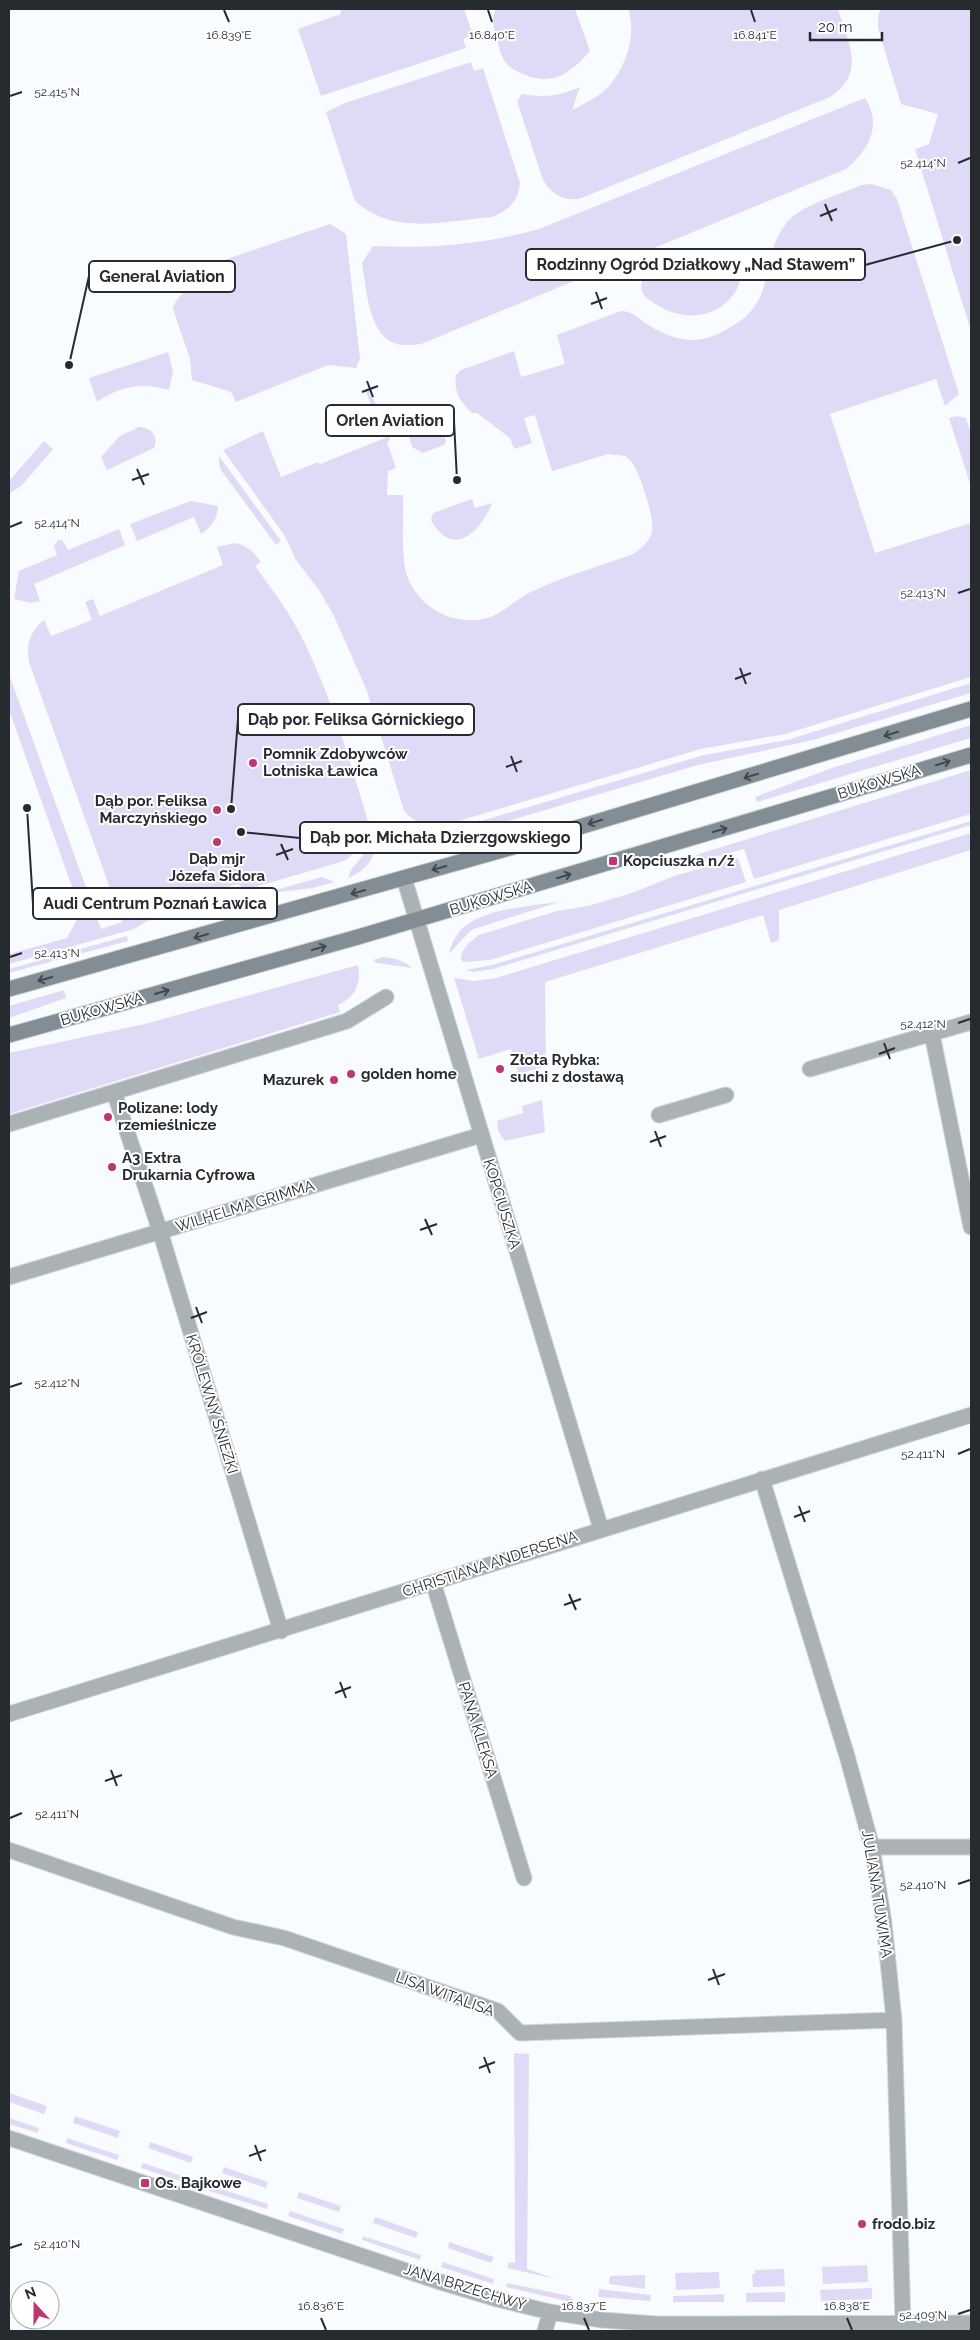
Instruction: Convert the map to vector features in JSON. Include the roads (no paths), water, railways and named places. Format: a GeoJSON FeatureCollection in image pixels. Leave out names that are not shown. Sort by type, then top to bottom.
{"type":"FeatureCollection","features":[{"type":"Feature","properties":{"kind":"main road"},"geometry":{"type":"LineString","coordinates":[[9,989],[404,878],[971,710]]}},
{"type":"Feature","properties":{"kind":"main road","name":"BUKOWSKA"},"geometry":{"type":"LineString","coordinates":[[9,1035],[417,920],[971,755]]}},
{"type":"Feature","properties":{"kind":"street","name":"KOPCIUSZKA"},"geometry":{"type":"LineString","coordinates":[[404,878],[601,1529]]}},
{"type":"Feature","properties":{"kind":"street"},"geometry":{"type":"LineString","coordinates":[[9,1124],[348,1021],[386,997]]}},
{"type":"Feature","properties":{"kind":"street"},"geometry":{"type":"LineString","coordinates":[[810,1069],[971,1022]]}},
{"type":"Feature","properties":{"kind":"street"},"geometry":{"type":"LineString","coordinates":[[932,1034],[971,1228]]}},
{"type":"Feature","properties":{"kind":"street","name":"KRÓLEWNY ŚNIEŻKI"},"geometry":{"type":"LineString","coordinates":[[114,1092],[160,1231],[281,1631]]}},
{"type":"Feature","properties":{"kind":"street"},"geometry":{"type":"LineString","coordinates":[[659,1115],[726,1094]]}},
{"type":"Feature","properties":{"kind":"street","name":"WILHELMA GRIMMA"},"geometry":{"type":"LineString","coordinates":[[9,1277],[481,1135]]}},
{"type":"Feature","properties":{"kind":"street","name":"CHRISTIANA ANDERSENA"},"geometry":{"type":"LineString","coordinates":[[9,1714],[971,1415]]}},
{"type":"Feature","properties":{"kind":"street","name":"JULIANA TUWIMA"},"geometry":{"type":"LineString","coordinates":[[762,1479],[839,1729],[872,1847],[884,1923],[894,2020],[903,2323]]}},
{"type":"Feature","properties":{"kind":"street","name":"PANA KLEKSA"},"geometry":{"type":"LineString","coordinates":[[433,1582],[524,1878]]}},
{"type":"Feature","properties":{"kind":"street"},"geometry":{"type":"LineString","coordinates":[[872,1847],[971,1847]]}},
{"type":"Feature","properties":{"kind":"street","name":"LISA WITALISA"},"geometry":{"type":"LineString","coordinates":[[9,1850],[233,1927],[284,1938],[498,2011],[520,2033],[894,2020]]}},
{"type":"Feature","properties":{"kind":"street","name":"JANA BRZECHWY"},"geometry":{"type":"LineString","coordinates":[[9,2138],[437,2281],[550,2312],[602,2320],[657,2324],[971,2323]]}},
{"type":"Feature","properties":{"kind":"street"},"geometry":{"type":"LineString","coordinates":[[545,2331],[550,2312]]}},
{"type":"Feature","properties":{"kind":"place","name":"Rodzinny Ogród Działkowy „Nad Stawem”"},"geometry":{"type":"Point","coordinates":[957,240]}},
{"type":"Feature","properties":{"kind":"place","name":"General Aviation"},"geometry":{"type":"Point","coordinates":[69,365]}},
{"type":"Feature","properties":{"kind":"place","name":"Orlen Aviation"},"geometry":{"type":"Point","coordinates":[457,480]}},
{"type":"Feature","properties":{"kind":"place","name":"Pomnik Zdobywców Lotniska Ławica"},"geometry":{"type":"Point","coordinates":[253,763]}},
{"type":"Feature","properties":{"kind":"place","name":"Audi Centrum Poznań Ławica"},"geometry":{"type":"Point","coordinates":[27,808]}},
{"type":"Feature","properties":{"kind":"place","name":"Dąb por. Feliksa Górnickiego"},"geometry":{"type":"Point","coordinates":[231,809]}},
{"type":"Feature","properties":{"kind":"place","name":"Dąb por. Feliksa Marczyńskiego"},"geometry":{"type":"Point","coordinates":[217,810]}},
{"type":"Feature","properties":{"kind":"place","name":"Dąb por. Michała Dzierzgowskiego"},"geometry":{"type":"Point","coordinates":[241,832]}},
{"type":"Feature","properties":{"kind":"place","name":"Dąb mjr Józefa Sidora"},"geometry":{"type":"Point","coordinates":[217,842]}},
{"type":"Feature","properties":{"kind":"place","name":"Kopciuszka n/ż"},"geometry":{"type":"Point","coordinates":[613,861]}},
{"type":"Feature","properties":{"kind":"place","name":"Złota Rybka: suchi z dostawą"},"geometry":{"type":"Point","coordinates":[500,1069]}},
{"type":"Feature","properties":{"kind":"place","name":"golden home"},"geometry":{"type":"Point","coordinates":[351,1074]}},
{"type":"Feature","properties":{"kind":"place","name":"Mazurek"},"geometry":{"type":"Point","coordinates":[334,1080]}},
{"type":"Feature","properties":{"kind":"place","name":"Polizane: lody rzemieślnicze"},"geometry":{"type":"Point","coordinates":[108,1117]}},
{"type":"Feature","properties":{"kind":"place","name":"A3 Extra Drukarnia Cyfrowa"},"geometry":{"type":"Point","coordinates":[112,1167]}},
{"type":"Feature","properties":{"kind":"place","name":"Os. Bajkowe"},"geometry":{"type":"Point","coordinates":[145,2183]}},
{"type":"Feature","properties":{"kind":"place","name":"frodo.biz"},"geometry":{"type":"Point","coordinates":[862,2224]}}]}
